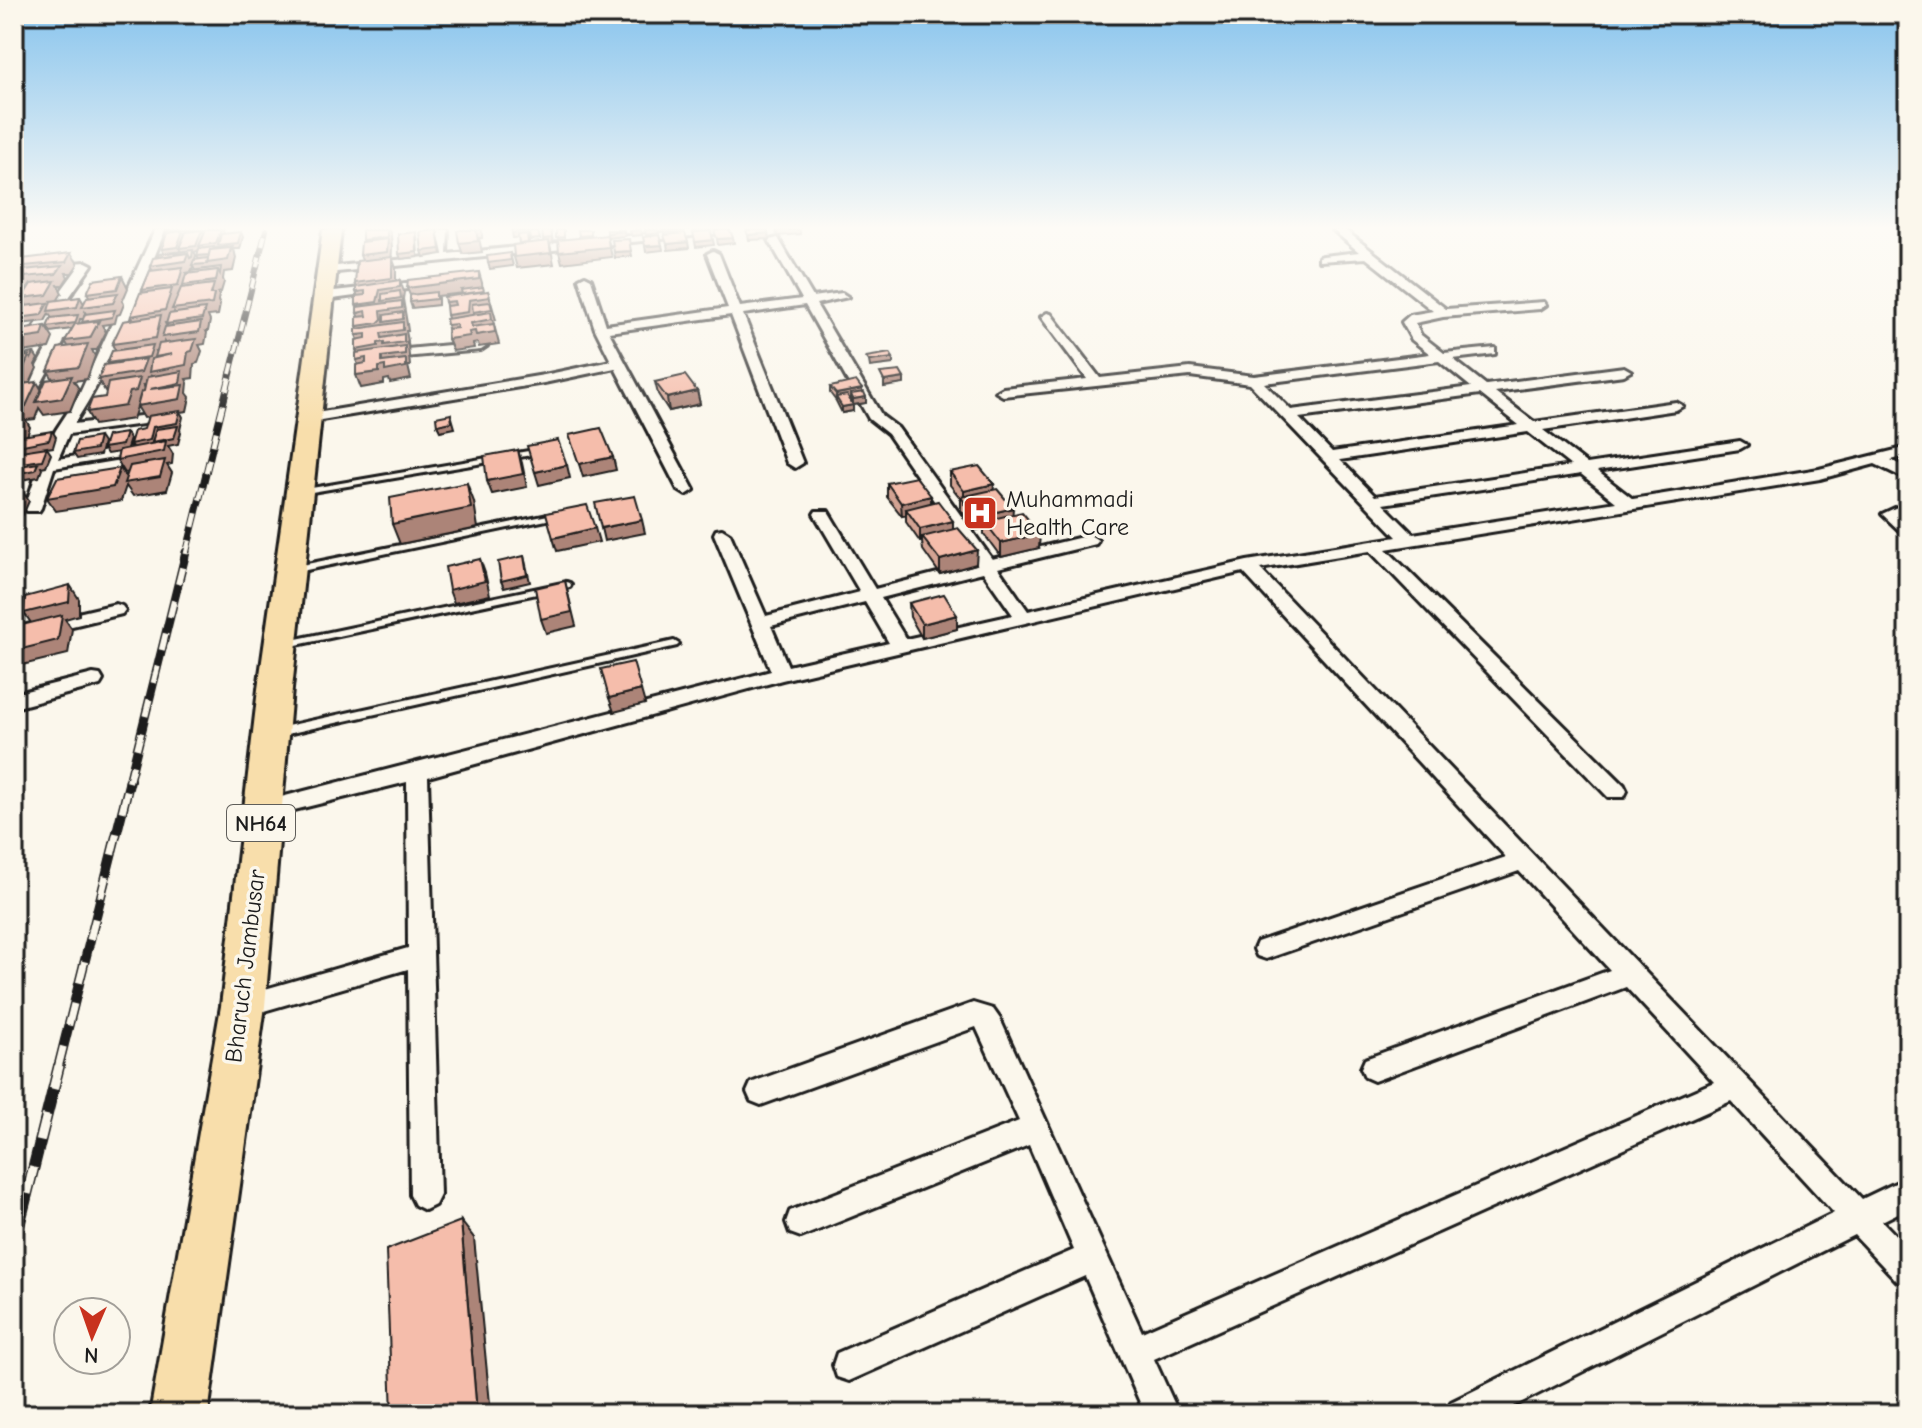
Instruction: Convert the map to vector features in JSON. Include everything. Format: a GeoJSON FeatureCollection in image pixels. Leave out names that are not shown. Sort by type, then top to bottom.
{"type":"FeatureCollection","features":[{"type":"Feature","properties":{"kind":"highway","name":"Bharuch Jambusar"},"geometry":{"type":"LineString","coordinates":[[179,1414],[243,1006],[280,645],[324,297]]}},
{"type":"Feature","properties":{"kind":"street"},"geometry":{"type":"LineString","coordinates":[[34,337],[63,297]]}},
{"type":"Feature","properties":{"kind":"street"},"geometry":{"type":"LineString","coordinates":[[33,508],[45,487],[47,465],[63,430],[139,297]]}},
{"type":"Feature","properties":{"kind":"street"},"geometry":{"type":"LineString","coordinates":[[397,297],[397,303]]}},
{"type":"Feature","properties":{"kind":"street"},"geometry":{"type":"LineString","coordinates":[[591,297],[601,329],[686,490]]}},
{"type":"Feature","properties":{"kind":"street"},"geometry":{"type":"LineString","coordinates":[[729,297],[795,463]]}},
{"type":"Feature","properties":{"kind":"street"},"geometry":{"type":"LineString","coordinates":[[806,297],[876,419],[893,431],[1024,618]]}},
{"type":"Feature","properties":{"kind":"street"},"geometry":{"type":"LineString","coordinates":[[601,329],[842,297]]}},
{"type":"Feature","properties":{"kind":"street"},"geometry":{"type":"LineString","coordinates":[[1423,297],[1443,313]]}},
{"type":"Feature","properties":{"kind":"street"},"geometry":{"type":"LineString","coordinates":[[1540,305],[1443,313],[1408,322],[1416,337],[1630,505]]}},
{"type":"Feature","properties":{"kind":"street"},"geometry":{"type":"LineString","coordinates":[[1047,317],[1096,382]]}},
{"type":"Feature","properties":{"kind":"street"},"geometry":{"type":"LineString","coordinates":[[397,319],[398,349],[404,353],[481,346]]}},
{"type":"Feature","properties":{"kind":"street"},"geometry":{"type":"LineString","coordinates":[[14,339],[122,328]]}},
{"type":"Feature","properties":{"kind":"street"},"geometry":{"type":"LineString","coordinates":[[31,390],[62,333]]}},
{"type":"Feature","properties":{"kind":"street"},"geometry":{"type":"LineString","coordinates":[[1003,392],[1190,372],[1254,380],[1490,351]]}},
{"type":"Feature","properties":{"kind":"street"},"geometry":{"type":"LineString","coordinates":[[103,359],[119,357]]}},
{"type":"Feature","properties":{"kind":"street"},"geometry":{"type":"LineString","coordinates":[[309,418],[528,382],[618,363]]}},
{"type":"Feature","properties":{"kind":"street"},"geometry":{"type":"LineString","coordinates":[[1287,415],[1624,371]]}},
{"type":"Feature","properties":{"kind":"street"},"geometry":{"type":"LineString","coordinates":[[1254,380],[1409,540]]}},
{"type":"Feature","properties":{"kind":"street"},"geometry":{"type":"LineString","coordinates":[[14,393],[46,388]]}},
{"type":"Feature","properties":{"kind":"street"},"geometry":{"type":"LineString","coordinates":[[1327,457],[1676,406]]}},
{"type":"Feature","properties":{"kind":"street"},"geometry":{"type":"LineString","coordinates":[[63,430],[173,416]]}},
{"type":"Feature","properties":{"kind":"street"},"geometry":{"type":"LineString","coordinates":[[1370,501],[1740,445]]}},
{"type":"Feature","properties":{"kind":"street"},"geometry":{"type":"LineString","coordinates":[[47,465],[152,448]]}},
{"type":"Feature","properties":{"kind":"street"},"geometry":{"type":"LineString","coordinates":[[262,810],[417,772],[782,674],[1247,566],[1820,474],[1908,451]]}},
{"type":"Feature","properties":{"kind":"street"},"geometry":{"type":"LineString","coordinates":[[1879,460],[1908,475]]}},
{"type":"Feature","properties":{"kind":"street"},"geometry":{"type":"LineString","coordinates":[[1908,507],[1890,514],[1908,530]]}},
{"type":"Feature","properties":{"kind":"street"},"geometry":{"type":"LineString","coordinates":[[822,514],[901,647]]}},
{"type":"Feature","properties":{"kind":"street"},"geometry":{"type":"LineString","coordinates":[[722,534],[782,674]]}},
{"type":"Feature","properties":{"kind":"street"},"geometry":{"type":"LineString","coordinates":[[760,623],[1090,540]]}},
{"type":"Feature","properties":{"kind":"street"},"geometry":{"type":"LineString","coordinates":[[1373,545],[1616,791]]}},
{"type":"Feature","properties":{"kind":"street"},"geometry":{"type":"LineString","coordinates":[[1247,566],[1908,1270]]}},
{"type":"Feature","properties":{"kind":"street"},"geometry":{"type":"LineString","coordinates":[[14,634],[116,610]]}},
{"type":"Feature","properties":{"kind":"street"},"geometry":{"type":"LineString","coordinates":[[14,701],[93,680]]}},
{"type":"Feature","properties":{"kind":"street"},"geometry":{"type":"LineString","coordinates":[[417,772],[425,1195]]}},
{"type":"Feature","properties":{"kind":"street"},"geometry":{"type":"LineString","coordinates":[[1266,949],[1523,860]]}},
{"type":"Feature","properties":{"kind":"street"},"geometry":{"type":"LineString","coordinates":[[243,1006],[421,955]]}},
{"type":"Feature","properties":{"kind":"street"},"geometry":{"type":"LineString","coordinates":[[1374,1068],[1630,974]]}},
{"type":"Feature","properties":{"kind":"street"},"geometry":{"type":"LineString","coordinates":[[761,1092],[973,1015],[984,1017],[1162,1414]]}},
{"type":"Feature","properties":{"kind":"street"},"geometry":{"type":"LineString","coordinates":[[1135,1351],[1735,1086]]}},
{"type":"Feature","properties":{"kind":"street"},"geometry":{"type":"LineString","coordinates":[[801,1222],[1036,1128]]}},
{"type":"Feature","properties":{"kind":"street"},"geometry":{"type":"LineString","coordinates":[[1463,1414],[1908,1192]]}},
{"type":"Feature","properties":{"kind":"street"},"geometry":{"type":"LineString","coordinates":[[849,1365],[1093,1257]]}},
{"type":"Feature","properties":{"kind":"lane"},"geometry":{"type":"LineString","coordinates":[[299,492],[550,449]]}},
{"type":"Feature","properties":{"kind":"lane"},"geometry":{"type":"LineString","coordinates":[[289,571],[565,513]]}},
{"type":"Feature","properties":{"kind":"lane"},"geometry":{"type":"LineString","coordinates":[[280,645],[567,585]]}},
{"type":"Feature","properties":{"kind":"lane"},"geometry":{"type":"LineString","coordinates":[[270,733],[674,644]]}},
{"type":"Feature","properties":{"kind":"building"},"geometry":{"type":"Polygon","coordinates":[[[80,297],[77,307],[48,311],[51,301],[80,297]]]}},
{"type":"Feature","properties":{"kind":"building"},"geometry":{"type":"Polygon","coordinates":[[[87,297],[116,297],[113,303],[82,307],[87,297]]]}},
{"type":"Feature","properties":{"kind":"building"},"geometry":{"type":"Polygon","coordinates":[[[139,297],[169,297],[165,310],[131,316],[139,297]]]}},
{"type":"Feature","properties":{"kind":"building"},"geometry":{"type":"Polygon","coordinates":[[[177,297],[213,297],[212,304],[172,309],[177,297]]]}},
{"type":"Feature","properties":{"kind":"building"},"geometry":{"type":"Polygon","coordinates":[[[356,297],[378,297],[377,302],[356,305],[356,297]]]}},
{"type":"Feature","properties":{"kind":"building"},"geometry":{"type":"Polygon","coordinates":[[[382,297],[401,297],[401,298],[382,301],[382,297]]]}},
{"type":"Feature","properties":{"kind":"building"},"geometry":{"type":"Polygon","coordinates":[[[410,297],[436,297],[436,299],[410,302],[410,297]]]}},
{"type":"Feature","properties":{"kind":"building"},"geometry":{"type":"Polygon","coordinates":[[[444,297],[490,297],[469,300],[468,312],[447,315],[446,306],[455,305],[454,301],[445,302],[444,297]]]}},
{"type":"Feature","properties":{"kind":"building"},"geometry":{"type":"Polygon","coordinates":[[[402,301],[402,308],[381,311],[382,319],[378,323],[357,326],[357,317],[367,316],[366,311],[357,313],[357,307],[402,301]]]}},
{"type":"Feature","properties":{"kind":"building"},"geometry":{"type":"Polygon","coordinates":[[[490,302],[492,309],[473,312],[472,304],[490,302]]]}},
{"type":"Feature","properties":{"kind":"building"},"geometry":{"type":"Polygon","coordinates":[[[48,303],[41,315],[18,318],[25,306],[48,303]]]}},
{"type":"Feature","properties":{"kind":"building"},"geometry":{"type":"Polygon","coordinates":[[[205,309],[202,319],[166,324],[169,314],[205,309]]]}},
{"type":"Feature","properties":{"kind":"building"},"geometry":{"type":"Polygon","coordinates":[[[115,310],[112,317],[82,322],[85,314],[115,310]]]}},
{"type":"Feature","properties":{"kind":"building"},"geometry":{"type":"Polygon","coordinates":[[[403,312],[403,319],[384,322],[384,315],[403,312]]]}},
{"type":"Feature","properties":{"kind":"building"},"geometry":{"type":"Polygon","coordinates":[[[491,312],[492,319],[471,323],[472,327],[494,324],[495,332],[476,335],[475,331],[469,332],[470,336],[448,339],[447,329],[457,328],[456,324],[447,325],[446,319],[491,312]]]}},
{"type":"Feature","properties":{"kind":"building"},"geometry":{"type":"Polygon","coordinates":[[[78,315],[75,323],[47,327],[51,318],[78,315]]]}},
{"type":"Feature","properties":{"kind":"building"},"geometry":{"type":"Polygon","coordinates":[[[161,315],[156,338],[112,344],[123,321],[161,315]]]}},
{"type":"Feature","properties":{"kind":"building"},"geometry":{"type":"Polygon","coordinates":[[[99,321],[90,338],[65,341],[75,324],[99,321]]]}},
{"type":"Feature","properties":{"kind":"building"},"geometry":{"type":"Polygon","coordinates":[[[201,322],[199,332],[162,337],[165,327],[201,322]]]}},
{"type":"Feature","properties":{"kind":"building"},"geometry":{"type":"Polygon","coordinates":[[[403,322],[403,330],[381,333],[382,338],[404,334],[404,342],[378,343],[378,346],[356,350],[356,340],[366,338],[366,334],[356,335],[356,329],[403,322]]]}},
{"type":"Feature","properties":{"kind":"building"},"geometry":{"type":"Polygon","coordinates":[[[45,326],[42,336],[14,340],[14,331],[45,326]]]}},
{"type":"Feature","properties":{"kind":"building"},"geometry":{"type":"Polygon","coordinates":[[[196,339],[192,351],[188,352],[186,365],[149,372],[151,359],[172,354],[155,357],[159,344],[196,339]]]}},
{"type":"Feature","properties":{"kind":"building"},"geometry":{"type":"Polygon","coordinates":[[[88,344],[79,367],[48,371],[58,348],[88,344]]]}},
{"type":"Feature","properties":{"kind":"building"},"geometry":{"type":"Polygon","coordinates":[[[153,345],[149,357],[107,363],[112,351],[153,345]]]}},
{"type":"Feature","properties":{"kind":"building"},"geometry":{"type":"Polygon","coordinates":[[[405,346],[405,354],[382,357],[382,362],[406,359],[406,367],[385,371],[385,366],[379,367],[379,372],[356,375],[356,365],[366,363],[366,358],[356,360],[356,353],[405,346]]]}},
{"type":"Feature","properties":{"kind":"building"},"geometry":{"type":"Polygon","coordinates":[[[34,353],[31,359],[29,356],[14,358],[14,356],[34,353]]]}},
{"type":"Feature","properties":{"kind":"building"},"geometry":{"type":"Polygon","coordinates":[[[890,353],[893,358],[869,361],[866,357],[890,353]]]}},
{"type":"Feature","properties":{"kind":"building"},"geometry":{"type":"Polygon","coordinates":[[[29,356],[21,374],[14,375],[14,358],[29,356]]]}},
{"type":"Feature","properties":{"kind":"building"},"geometry":{"type":"Polygon","coordinates":[[[146,359],[141,372],[98,379],[104,365],[146,359]]]}},
{"type":"Feature","properties":{"kind":"building"},"geometry":{"type":"Polygon","coordinates":[[[182,371],[180,383],[150,389],[183,385],[180,399],[137,406],[147,377],[182,371]]]}},
{"type":"Feature","properties":{"kind":"building"},"geometry":{"type":"Polygon","coordinates":[[[900,371],[904,378],[884,381],[880,373],[900,371]]]}},
{"type":"Feature","properties":{"kind":"building"},"geometry":{"type":"Polygon","coordinates":[[[685,375],[697,391],[667,398],[655,382],[685,375]]]}},
{"type":"Feature","properties":{"kind":"building"},"geometry":{"type":"Polygon","coordinates":[[[72,376],[62,398],[36,402],[46,380],[72,376]]]}},
{"type":"Feature","properties":{"kind":"building"},"geometry":{"type":"Polygon","coordinates":[[[140,378],[136,391],[130,392],[125,406],[87,412],[92,399],[105,397],[108,383],[140,378]]]}},
{"type":"Feature","properties":{"kind":"building"},"geometry":{"type":"Polygon","coordinates":[[[856,381],[862,389],[836,394],[830,387],[856,381]]]}},
{"type":"Feature","properties":{"kind":"building"},"geometry":{"type":"Polygon","coordinates":[[[37,382],[26,406],[14,408],[14,385],[37,382]]]}},
{"type":"Feature","properties":{"kind":"building"},"geometry":{"type":"Polygon","coordinates":[[[864,392],[866,397],[853,399],[851,394],[864,392]]]}},
{"type":"Feature","properties":{"kind":"building"},"geometry":{"type":"Polygon","coordinates":[[[847,395],[853,405],[842,407],[836,397],[847,395]]]}},
{"type":"Feature","properties":{"kind":"building"},"geometry":{"type":"Polygon","coordinates":[[[180,411],[177,423],[153,427],[150,440],[130,444],[134,431],[144,429],[148,416],[180,411]]]}},
{"type":"Feature","properties":{"kind":"building"},"geometry":{"type":"Polygon","coordinates":[[[451,414],[452,422],[437,425],[436,417],[451,414]]]}},
{"type":"Feature","properties":{"kind":"building"},"geometry":{"type":"Polygon","coordinates":[[[22,415],[16,429],[14,430],[14,416],[22,415]]]}},
{"type":"Feature","properties":{"kind":"building"},"geometry":{"type":"Polygon","coordinates":[[[178,426],[174,438],[152,442],[156,429],[178,426]]]}},
{"type":"Feature","properties":{"kind":"building"},"geometry":{"type":"Polygon","coordinates":[[[601,428],[613,457],[579,464],[569,435],[601,428]]]}},
{"type":"Feature","properties":{"kind":"building"},"geometry":{"type":"Polygon","coordinates":[[[52,431],[49,440],[18,446],[22,436],[52,431]]]}},
{"type":"Feature","properties":{"kind":"building"},"geometry":{"type":"Polygon","coordinates":[[[126,433],[122,445],[103,448],[107,436],[126,433]]]}},
{"type":"Feature","properties":{"kind":"building"},"geometry":{"type":"Polygon","coordinates":[[[99,437],[96,449],[73,453],[77,441],[99,437]]]}},
{"type":"Feature","properties":{"kind":"building"},"geometry":{"type":"Polygon","coordinates":[[[558,440],[567,465],[535,472],[527,446],[558,440]]]}},
{"type":"Feature","properties":{"kind":"building"},"geometry":{"type":"Polygon","coordinates":[[[166,441],[164,451],[117,460],[119,450],[166,441]]]}},
{"type":"Feature","properties":{"kind":"building"},"geometry":{"type":"Polygon","coordinates":[[[47,447],[42,460],[14,464],[14,452],[47,447]]]}},
{"type":"Feature","properties":{"kind":"building"},"geometry":{"type":"Polygon","coordinates":[[[518,450],[523,474],[487,481],[484,456],[518,450]]]}},
{"type":"Feature","properties":{"kind":"building"},"geometry":{"type":"Polygon","coordinates":[[[165,460],[160,477],[124,483],[130,466],[165,460]]]}},
{"type":"Feature","properties":{"kind":"building"},"geometry":{"type":"Polygon","coordinates":[[[38,463],[35,470],[14,474],[14,467],[38,463]]]}},
{"type":"Feature","properties":{"kind":"building"},"geometry":{"type":"Polygon","coordinates":[[[979,466],[994,484],[964,491],[950,472],[979,466]]]}},
{"type":"Feature","properties":{"kind":"building"},"geometry":{"type":"Polygon","coordinates":[[[120,468],[113,487],[47,498],[57,478],[120,468]]]}},
{"type":"Feature","properties":{"kind":"building"},"geometry":{"type":"Polygon","coordinates":[[[916,477],[931,496],[901,503],[887,483],[916,477]]]}},
{"type":"Feature","properties":{"kind":"building"},"geometry":{"type":"Polygon","coordinates":[[[467,483],[471,508],[392,524],[390,498],[467,483]]]}},
{"type":"Feature","properties":{"kind":"building"},"geometry":{"type":"Polygon","coordinates":[[[997,489],[1013,508],[976,517],[961,497],[997,489]]]}},
{"type":"Feature","properties":{"kind":"building"},"geometry":{"type":"Polygon","coordinates":[[[635,496],[642,520],[601,528],[595,503],[635,496]]]}},
{"type":"Feature","properties":{"kind":"building"},"geometry":{"type":"Polygon","coordinates":[[[938,501],[953,521],[920,529],[906,509],[938,501]]]}},
{"type":"Feature","properties":{"kind":"building"},"geometry":{"type":"Polygon","coordinates":[[[587,505],[595,528],[553,538],[546,513],[587,505]]]}},
{"type":"Feature","properties":{"kind":"building"},"geometry":{"type":"Polygon","coordinates":[[[1022,512],[1040,534],[1001,543],[984,521],[1022,512]]]}},
{"type":"Feature","properties":{"kind":"building"},"geometry":{"type":"Polygon","coordinates":[[[958,528],[977,550],[940,560],[922,537],[958,528]]]}},
{"type":"Feature","properties":{"kind":"building"},"geometry":{"type":"Polygon","coordinates":[[[524,556],[527,575],[501,581],[498,562],[524,556]]]}},
{"type":"Feature","properties":{"kind":"building"},"geometry":{"type":"Polygon","coordinates":[[[480,559],[485,581],[449,590],[445,567],[480,559]]]}},
{"type":"Feature","properties":{"kind":"building"},"geometry":{"type":"Polygon","coordinates":[[[565,581],[572,612],[541,619],[535,588],[565,581]]]}},
{"type":"Feature","properties":{"kind":"building"},"geometry":{"type":"Polygon","coordinates":[[[70,585],[69,602],[24,613],[25,597],[70,585]]]}},
{"type":"Feature","properties":{"kind":"building"},"geometry":{"type":"Polygon","coordinates":[[[944,594],[957,615],[922,624],[909,603],[944,594]]]}},
{"type":"Feature","properties":{"kind":"building"},"geometry":{"type":"Polygon","coordinates":[[[62,615],[58,640],[14,651],[14,627],[62,615]]]}},
{"type":"Feature","properties":{"kind":"building"},"geometry":{"type":"Polygon","coordinates":[[[633,662],[641,690],[609,698],[601,669],[633,662]]]}},
{"type":"Feature","properties":{"kind":"building"},"geometry":{"type":"Polygon","coordinates":[[[461,1221],[477,1414],[392,1414],[386,1250],[461,1221]]]}},
{"type":"Feature","properties":{"kind":"railway"},"geometry":{"type":"LineString","coordinates":[[230,374],[249,297]]}},
{"type":"Feature","properties":{"kind":"railway"},"geometry":{"type":"LineString","coordinates":[[186,554],[231,372]]}},
{"type":"Feature","properties":{"kind":"railway"},"geometry":{"type":"LineString","coordinates":[[129,782],[186,552]]}},
{"type":"Feature","properties":{"kind":"railway"},"geometry":{"type":"LineString","coordinates":[[58,1068],[130,780]]}},
{"type":"Feature","properties":{"kind":"railway"},"geometry":{"type":"LineString","coordinates":[[14,1246],[59,1066]]}},
{"type":"Feature","properties":{"kind":"place","name":"Muhammadi Health Care"},"geometry":{"type":"Point","coordinates":[980,513]}}]}
